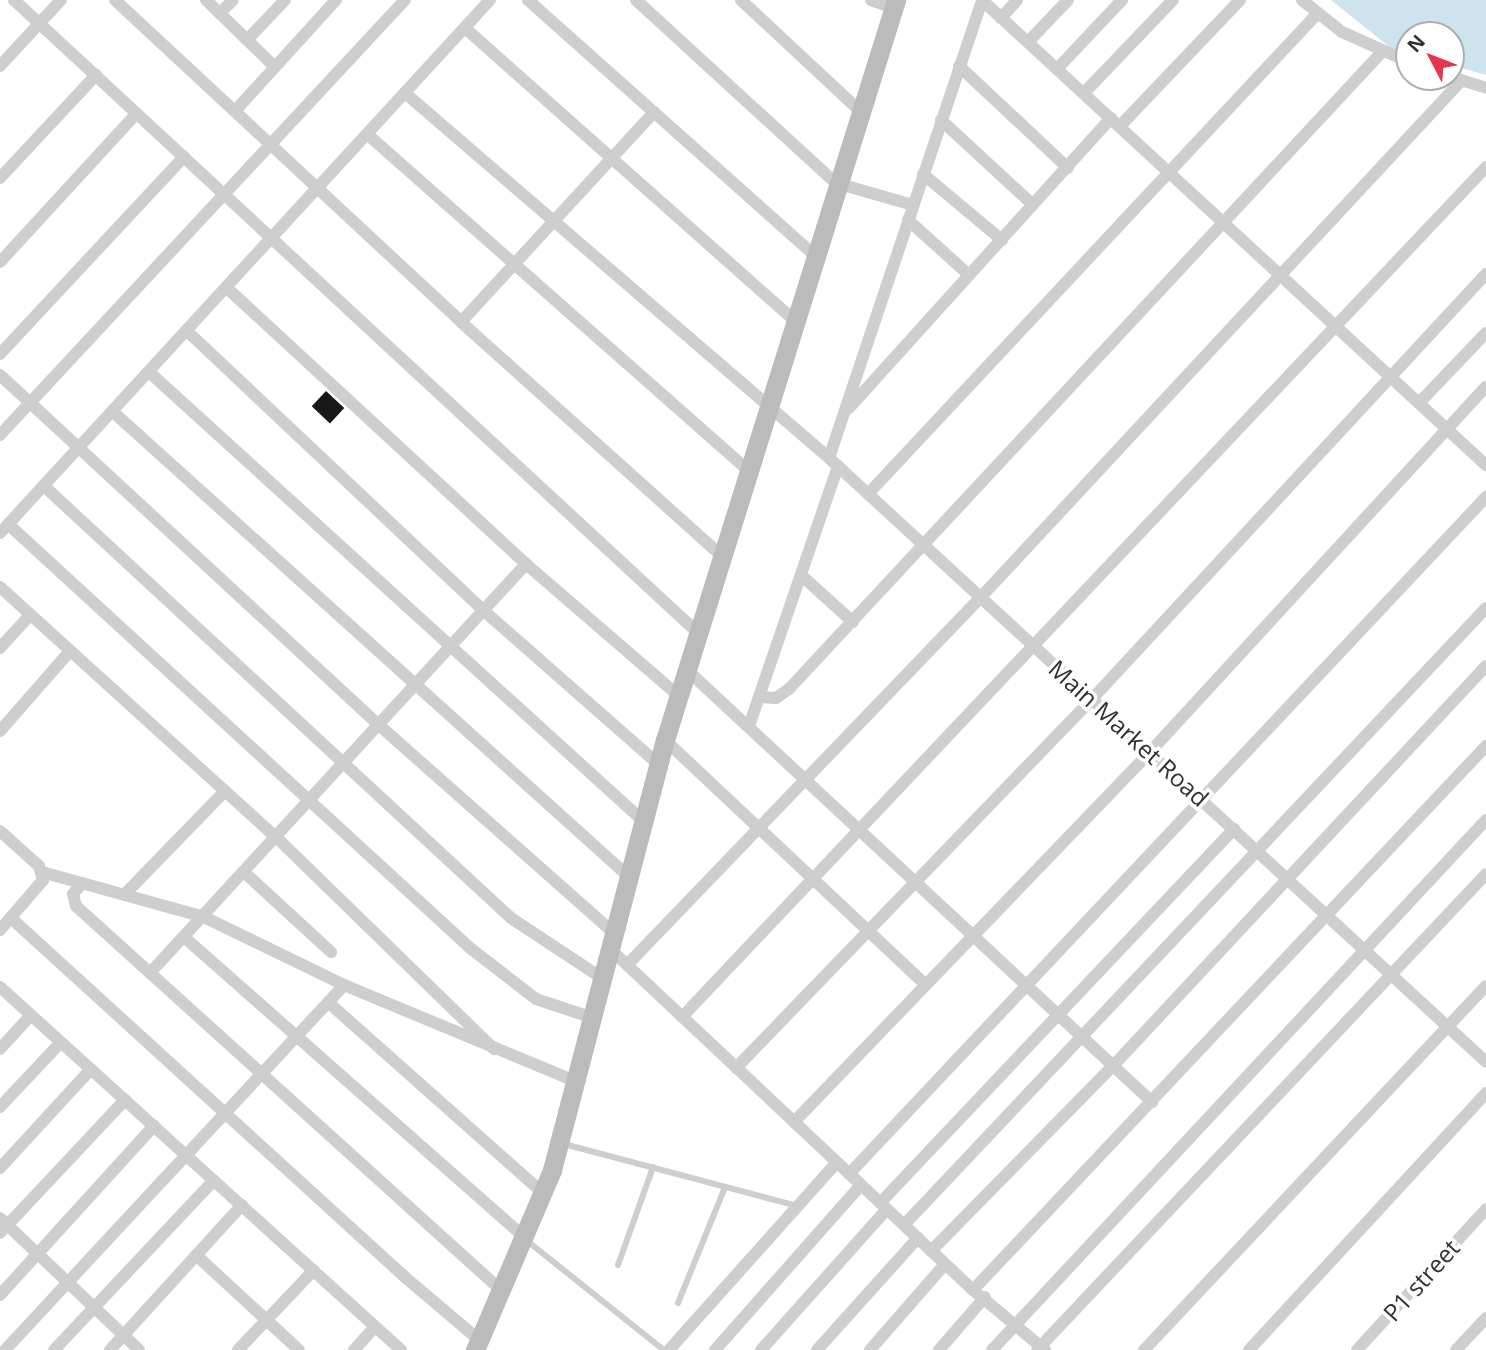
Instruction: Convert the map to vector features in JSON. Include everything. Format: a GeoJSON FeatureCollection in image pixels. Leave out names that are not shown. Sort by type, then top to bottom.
{"type":"FeatureCollection","features":[{"type":"Feature","properties":{"kind":"street"},"geometry":{"type":"LineString","coordinates":[[14,0],[698,633]]}},
{"type":"Feature","properties":{"kind":"street"},"geometry":{"type":"LineString","coordinates":[[0,65],[61,0]]}},
{"type":"Feature","properties":{"kind":"street"},"geometry":{"type":"LineString","coordinates":[[115,0],[461,322],[722,556]]}},
{"type":"Feature","properties":{"kind":"street"},"geometry":{"type":"LineString","coordinates":[[206,0],[275,67]]}},
{"type":"Feature","properties":{"kind":"street"},"geometry":{"type":"LineString","coordinates":[[220,13],[233,0]]}},
{"type":"Feature","properties":{"kind":"street"},"geometry":{"type":"LineString","coordinates":[[247,40],[285,0]]}},
{"type":"Feature","properties":{"kind":"street"},"geometry":{"type":"LineString","coordinates":[[234,111],[336,0]]}},
{"type":"Feature","properties":{"kind":"street"},"geometry":{"type":"LineString","coordinates":[[0,435],[405,0]]}},
{"type":"Feature","properties":{"kind":"street"},"geometry":{"type":"LineString","coordinates":[[490,0],[4,529],[514,985],[536,999],[590,1017]]}},
{"type":"Feature","properties":{"kind":"street"},"geometry":{"type":"LineString","coordinates":[[528,0],[815,256]]}},
{"type":"Feature","properties":{"kind":"street"},"geometry":{"type":"LineString","coordinates":[[636,0],[836,183],[913,205]]}},
{"type":"Feature","properties":{"kind":"street"},"geometry":{"type":"LineString","coordinates":[[741,0],[859,110]]}},
{"type":"Feature","properties":{"kind":"street"},"geometry":{"type":"LineString","coordinates":[[11,918],[477,1345],[544,1194],[560,1143],[600,977],[665,740],[798,324],[836,183],[895,4],[872,0]]}},
{"type":"Feature","properties":{"kind":"street"},"geometry":{"type":"LineString","coordinates":[[749,726],[801,575],[834,462],[845,413],[982,0],[1486,465]]}},
{"type":"Feature","properties":{"kind":"street"},"geometry":{"type":"LineString","coordinates":[[1001,18],[1017,0]]}},
{"type":"Feature","properties":{"kind":"street"},"geometry":{"type":"LineString","coordinates":[[1028,42],[1068,0]]}},
{"type":"Feature","properties":{"kind":"street"},"geometry":{"type":"LineString","coordinates":[[1057,69],[1122,0]]}},
{"type":"Feature","properties":{"kind":"street"},"geometry":{"type":"LineString","coordinates":[[1084,93],[1173,0]]}},
{"type":"Feature","properties":{"kind":"street"},"geometry":{"type":"LineString","coordinates":[[845,413],[1068,168],[1240,0]]}},
{"type":"Feature","properties":{"kind":"street"},"geometry":{"type":"LineString","coordinates":[[1302,0],[1317,14],[1381,53],[1395,58]]}},
{"type":"Feature","properties":{"kind":"street"},"geometry":{"type":"LineString","coordinates":[[868,494],[1317,14]]}},
{"type":"Feature","properties":{"kind":"street"},"geometry":{"type":"LineString","coordinates":[[465,27],[611,161],[798,324]]}},
{"type":"Feature","properties":{"kind":"street"},"geometry":{"type":"LineString","coordinates":[[759,697],[782,695],[853,622],[1381,53]]}},
{"type":"Feature","properties":{"kind":"street"},"geometry":{"type":"LineString","coordinates":[[959,66],[1068,168]]}},
{"type":"Feature","properties":{"kind":"street"},"geometry":{"type":"LineString","coordinates":[[0,178],[96,75]]}},
{"type":"Feature","properties":{"kind":"street"},"geometry":{"type":"LineString","coordinates":[[1465,81],[1486,88]]}},
{"type":"Feature","properties":{"kind":"street"},"geometry":{"type":"LineString","coordinates":[[627,965],[981,597],[1281,275],[1444,91]]}},
{"type":"Feature","properties":{"kind":"street","name":"Main Market Road"},"geometry":{"type":"LineString","coordinates":[[405,93],[834,462],[1486,1062]]}},
{"type":"Feature","properties":{"kind":"street"},"geometry":{"type":"LineString","coordinates":[[461,322],[654,112]]}},
{"type":"Feature","properties":{"kind":"street"},"geometry":{"type":"LineString","coordinates":[[0,262],[136,114]]}},
{"type":"Feature","properties":{"kind":"street"},"geometry":{"type":"LineString","coordinates":[[941,120],[1033,205]]}},
{"type":"Feature","properties":{"kind":"street"},"geometry":{"type":"LineString","coordinates":[[368,134],[512,266],[749,471]]}},
{"type":"Feature","properties":{"kind":"street"},"geometry":{"type":"LineString","coordinates":[[0,354],[184,157]]}},
{"type":"Feature","properties":{"kind":"street"},"geometry":{"type":"LineString","coordinates":[[682,1017],[1035,647],[1486,167]]}},
{"type":"Feature","properties":{"kind":"street"},"geometry":{"type":"LineString","coordinates":[[923,174],[1002,240]]}},
{"type":"Feature","properties":{"kind":"street"},"geometry":{"type":"LineString","coordinates":[[908,220],[969,275]]}},
{"type":"Feature","properties":{"kind":"street"},"geometry":{"type":"LineString","coordinates":[[736,1068],[1092,699],[1486,274]]}},
{"type":"Feature","properties":{"kind":"street"},"geometry":{"type":"LineString","coordinates":[[227,288],[526,564],[679,696]]}},
{"type":"Feature","properties":{"kind":"street"},"geometry":{"type":"LineString","coordinates":[[187,331],[484,611],[658,764]]}},
{"type":"Feature","properties":{"kind":"street"},"geometry":{"type":"LineString","coordinates":[[1419,403],[1486,333]]}},
{"type":"Feature","properties":{"kind":"street"},"geometry":{"type":"LineString","coordinates":[[149,372],[449,649],[642,820]]}},
{"type":"Feature","properties":{"kind":"street"},"geometry":{"type":"LineString","coordinates":[[0,374],[610,939],[627,965],[973,1290],[985,1297],[1041,1349],[1486,874]]}},
{"type":"Feature","properties":{"kind":"street"},"geometry":{"type":"LineString","coordinates":[[794,1122],[1150,752],[1486,387]]}},
{"type":"Feature","properties":{"kind":"street"},"geometry":{"type":"LineString","coordinates":[[112,411],[627,875]]}},
{"type":"Feature","properties":{"kind":"street"},"geometry":{"type":"LineString","coordinates":[[44,486],[511,918],[600,977]]}},
{"type":"Feature","properties":{"kind":"street"},"geometry":{"type":"LineString","coordinates":[[849,1174],[1486,498]]}},
{"type":"Feature","properties":{"kind":"street"},"geometry":{"type":"LineString","coordinates":[[150,973],[346,764],[526,564]]}},
{"type":"Feature","properties":{"kind":"street"},"geometry":{"type":"LineString","coordinates":[[801,575],[853,622]]}},
{"type":"Feature","properties":{"kind":"street"},"geometry":{"type":"LineString","coordinates":[[0,587],[277,838],[494,1049]]}},
{"type":"Feature","properties":{"kind":"street"},"geometry":{"type":"LineString","coordinates":[[904,1225],[1486,608]]}},
{"type":"Feature","properties":{"kind":"street"},"geometry":{"type":"LineString","coordinates":[[0,648],[30,615]]}},
{"type":"Feature","properties":{"kind":"street"},"geometry":{"type":"LineString","coordinates":[[0,731],[70,651]]}},
{"type":"Feature","properties":{"kind":"street"},"geometry":{"type":"LineString","coordinates":[[931,1251],[1113,1066],[1486,666]]}},
{"type":"Feature","properties":{"kind":"street"},"geometry":{"type":"LineString","coordinates":[[687,670],[807,778],[1152,1102]]}},
{"type":"Feature","properties":{"kind":"street"},"geometry":{"type":"LineString","coordinates":[[665,740],[926,985]]}},
{"type":"Feature","properties":{"kind":"street"},"geometry":{"type":"LineString","coordinates":[[973,1290],[1486,746]]}},
{"type":"Feature","properties":{"kind":"street"},"geometry":{"type":"LineString","coordinates":[[124,895],[225,791]]}},
{"type":"Feature","properties":{"kind":"street"},"geometry":{"type":"LineString","coordinates":[[992,1350],[1486,820]]}},
{"type":"Feature","properties":{"kind":"street"},"geometry":{"type":"LineString","coordinates":[[761,1350],[884,1206],[1234,829]]}},
{"type":"Feature","properties":{"kind":"street"},"geometry":{"type":"LineString","coordinates":[[0,831],[43,872],[204,917],[344,985],[575,1081]]}},
{"type":"Feature","properties":{"kind":"street"},"geometry":{"type":"LineString","coordinates":[[0,930],[39,888],[43,872]]}},
{"type":"Feature","properties":{"kind":"street"},"geometry":{"type":"LineString","coordinates":[[245,873],[331,952]]}},
{"type":"Feature","properties":{"kind":"street"},"geometry":{"type":"LineString","coordinates":[[82,883],[73,894],[76,906],[502,1291]]}},
{"type":"Feature","properties":{"kind":"street"},"geometry":{"type":"LineString","coordinates":[[184,937],[294,1039],[524,1238]]}},
{"type":"Feature","properties":{"kind":"street"},"geometry":{"type":"LineString","coordinates":[[5,1350],[344,985]]}},
{"type":"Feature","properties":{"kind":"street"},"geometry":{"type":"LineString","coordinates":[[1144,1350],[1486,986]]}},
{"type":"Feature","properties":{"kind":"street"},"geometry":{"type":"LineString","coordinates":[[0,987],[401,1350]]}},
{"type":"Feature","properties":{"kind":"street"},"geometry":{"type":"LineString","coordinates":[[329,1003],[544,1194]]}},
{"type":"Feature","properties":{"kind":"street"},"geometry":{"type":"LineString","coordinates":[[0,1048],[31,1015]]}},
{"type":"Feature","properties":{"kind":"street"},"geometry":{"type":"LineString","coordinates":[[0,1107],[61,1042]]}},
{"type":"Feature","properties":{"kind":"street"},"geometry":{"type":"LineString","coordinates":[[0,1168],[91,1069]]}},
{"type":"Feature","properties":{"kind":"street"},"geometry":{"type":"LineString","coordinates":[[1249,1350],[1486,1093]]}},
{"type":"Feature","properties":{"kind":"street"},"geometry":{"type":"LineString","coordinates":[[125,1100],[3,1225],[38,1254],[139,1350]]}},
{"type":"Feature","properties":{"kind":"street"},"geometry":{"type":"LineString","coordinates":[[0,1295],[154,1126]]}},
{"type":"Feature","properties":{"kind":"street"},"geometry":{"type":"LineString","coordinates":[[666,1350],[837,1162]]}},
{"type":"Feature","properties":{"kind":"street"},"geometry":{"type":"LineString","coordinates":[[54,1350],[214,1180]]}},
{"type":"Feature","properties":{"kind":"street"},"geometry":{"type":"LineString","coordinates":[[715,1350],[861,1185]]}},
{"type":"Feature","properties":{"kind":"street"},"geometry":{"type":"LineString","coordinates":[[110,1350],[242,1205]]}},
{"type":"Feature","properties":{"kind":"street","name":"P1 street"},"geometry":{"type":"LineString","coordinates":[[1357,1350],[1486,1209]]}},
{"type":"Feature","properties":{"kind":"street"},"geometry":{"type":"LineString","coordinates":[[817,1350],[918,1238]]}},
{"type":"Feature","properties":{"kind":"street"},"geometry":{"type":"LineString","coordinates":[[197,1255],[299,1350]]}},
{"type":"Feature","properties":{"kind":"street"},"geometry":{"type":"LineString","coordinates":[[870,1350],[945,1264]]}},
{"type":"Feature","properties":{"kind":"street"},"geometry":{"type":"LineString","coordinates":[[238,1350],[314,1270]]}},
{"type":"Feature","properties":{"kind":"street"},"geometry":{"type":"LineString","coordinates":[[939,1350],[985,1297]]}},
{"type":"Feature","properties":{"kind":"street"},"geometry":{"type":"LineString","coordinates":[[1456,1350],[1486,1318]]}},
{"type":"Feature","properties":{"kind":"street"},"geometry":{"type":"LineString","coordinates":[[354,1350],[375,1327]]}},
{"type":"Feature","properties":{"kind":"lane"},"geometry":{"type":"LineString","coordinates":[[560,1143],[799,1206]]}},
{"type":"Feature","properties":{"kind":"lane"},"geometry":{"type":"LineString","coordinates":[[618,1265],[653,1167]]}},
{"type":"Feature","properties":{"kind":"lane"},"geometry":{"type":"LineString","coordinates":[[678,1303],[724,1186]]}},
{"type":"Feature","properties":{"kind":"lane"},"geometry":{"type":"LineString","coordinates":[[524,1238],[666,1350]]}},
{"type":"Feature","properties":{"kind":"water"},"geometry":{"type":"Polygon","coordinates":[[[1331,0],[1486,0],[1486,75],[1465,69],[1465,21],[1395,21],[1395,50],[1331,0]]]}},
{"type":"Feature","properties":{"kind":"building"},"geometry":{"type":"Polygon","coordinates":[[[326,391],[344,408],[330,423],[312,406],[326,391]]]}}]}
